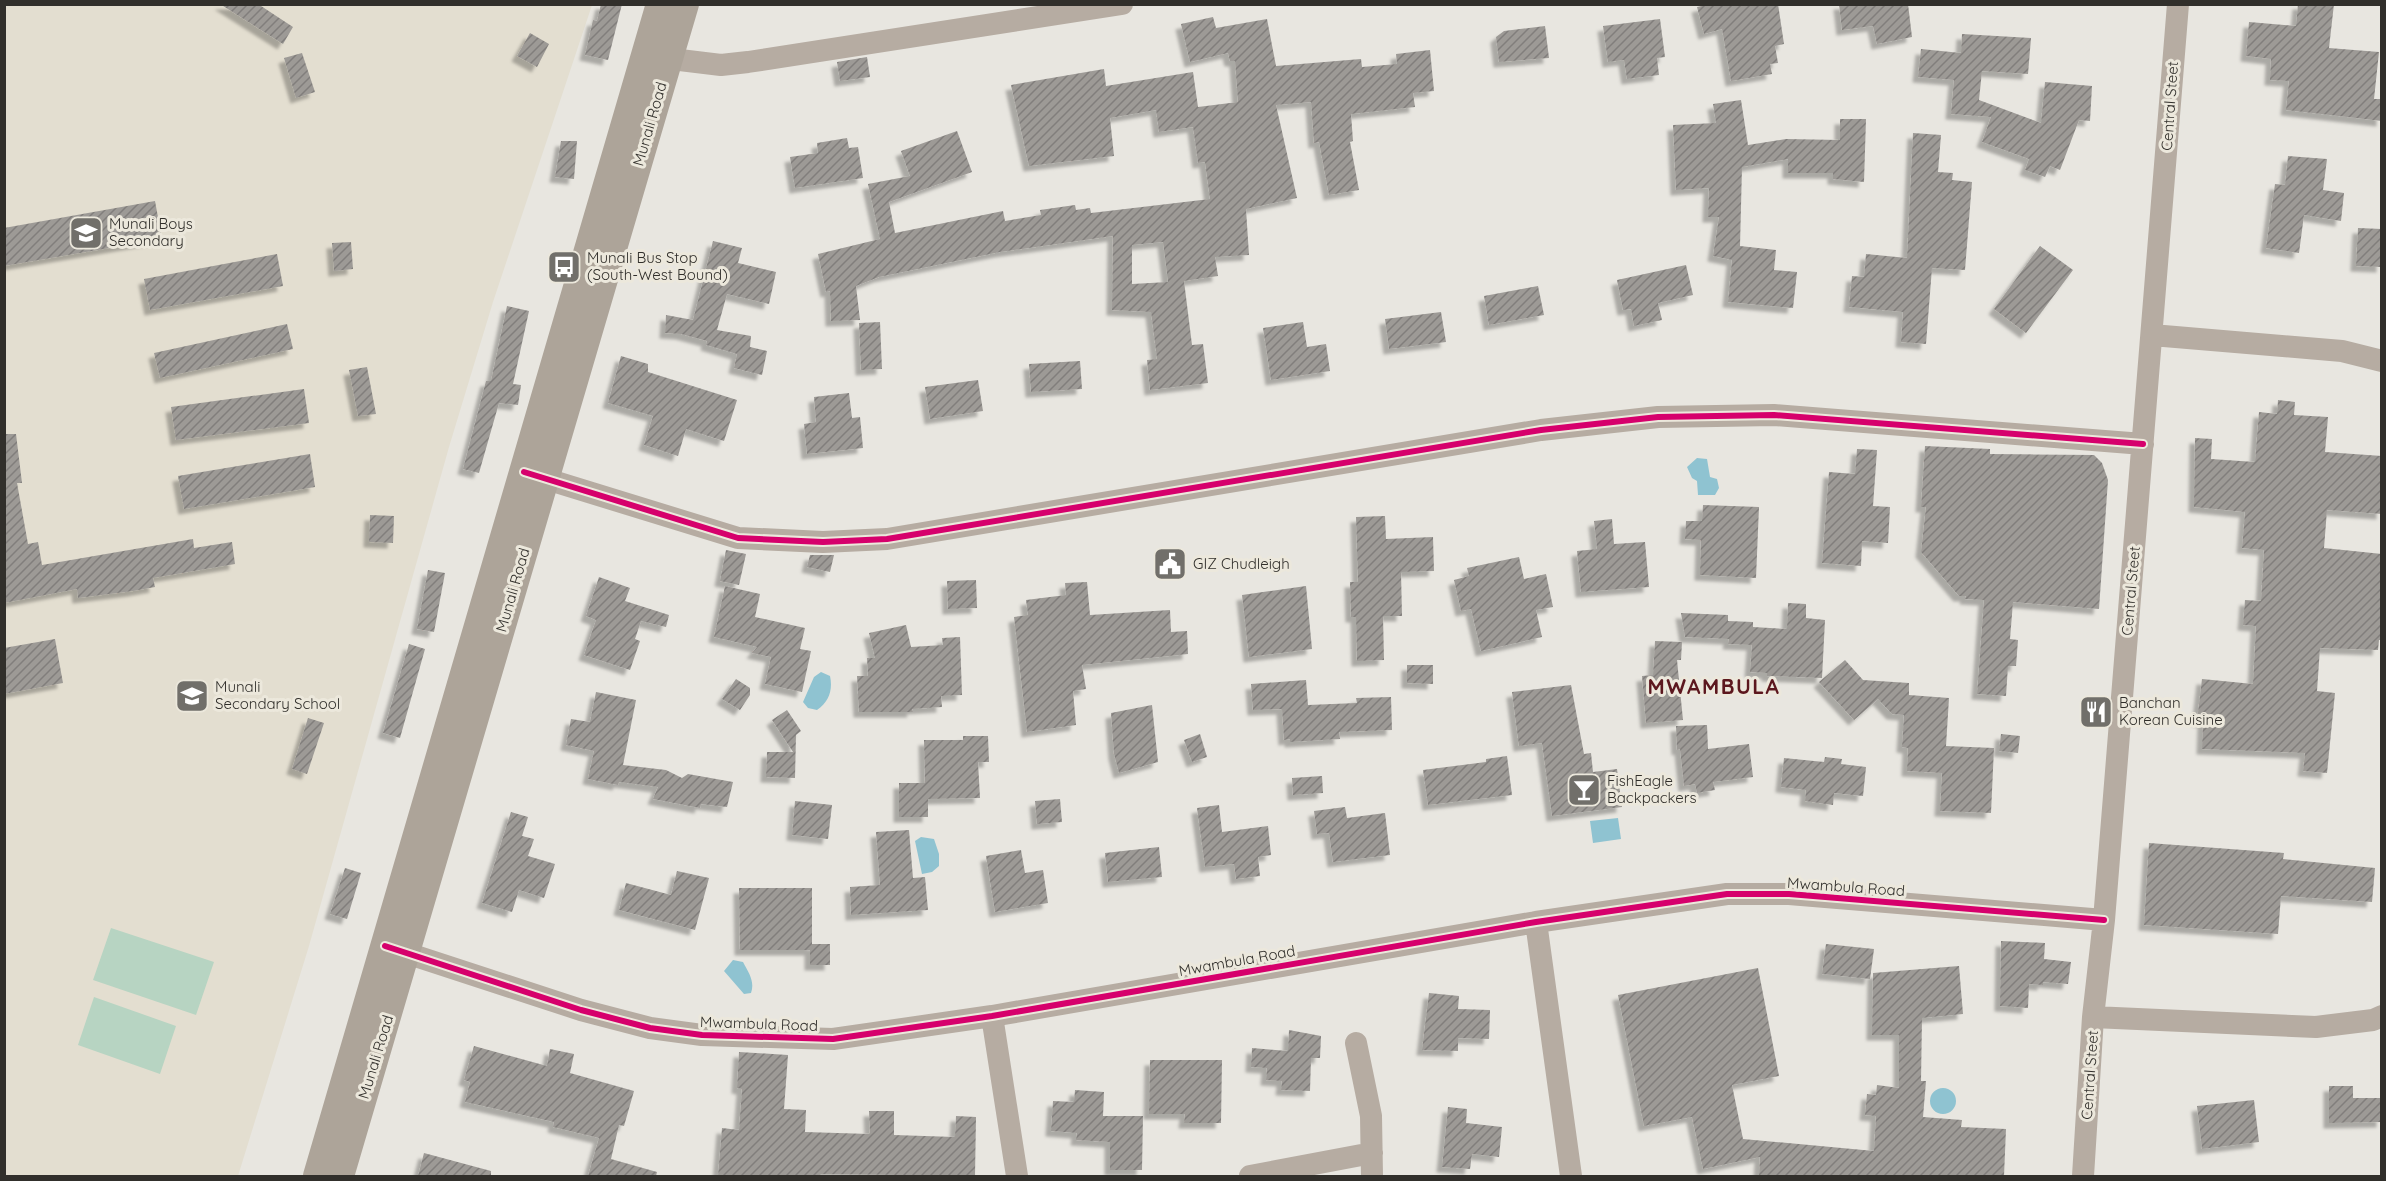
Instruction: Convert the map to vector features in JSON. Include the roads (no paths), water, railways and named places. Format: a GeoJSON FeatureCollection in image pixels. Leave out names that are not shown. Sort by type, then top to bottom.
{"type":"FeatureCollection","features":[{"type":"Feature","properties":{"kind":"main road","name":"Munali Road"},"geometry":{"type":"LineString","coordinates":[[657,58],[660,4]]}},
{"type":"Feature","properties":{"kind":"main road","name":"Munali Road"},"geometry":{"type":"LineString","coordinates":[[340,1176],[396,949],[657,58],[685,4]]}},
{"type":"Feature","properties":{"kind":"main road","name":"Munali Road"},"geometry":{"type":"LineString","coordinates":[[317,1176],[396,949]]}},
{"type":"Feature","properties":{"kind":"street"},"geometry":{"type":"LineString","coordinates":[[657,58],[721,64],[748,62],[1122,4]]}},
{"type":"Feature","properties":{"kind":"street","name":"Central Steet"},"geometry":{"type":"LineString","coordinates":[[2083,1176],[2093,1017],[2104,920],[2178,4]]}},
{"type":"Feature","properties":{"kind":"street"},"geometry":{"type":"LineString","coordinates":[[2152,335],[2342,351],[2382,361]]}},
{"type":"Feature","properties":{"kind":"street"},"geometry":{"type":"LineString","coordinates":[[535,475],[738,538],[823,542],[887,539],[1541,430],[1658,417],[1774,415],[2143,444]]}},
{"type":"Feature","properties":{"kind":"street","name":"Mwambula Road"},"geometry":{"type":"LineString","coordinates":[[396,949],[581,1010],[650,1028],[702,1035],[833,1039],[992,1016],[1536,922],[1727,894],[1789,894],[2104,920]]}},
{"type":"Feature","properties":{"kind":"street"},"geometry":{"type":"LineString","coordinates":[[1536,922],[1571,1176]]}},
{"type":"Feature","properties":{"kind":"street"},"geometry":{"type":"LineString","coordinates":[[992,1016],[1017,1176]]}},
{"type":"Feature","properties":{"kind":"street"},"geometry":{"type":"LineString","coordinates":[[2093,1017],[2316,1027],[2373,1020],[2382,1016]]}},
{"type":"Feature","properties":{"kind":"street"},"geometry":{"type":"LineString","coordinates":[[1356,1043],[1371,1116],[1372,1176]]}},
{"type":"Feature","properties":{"kind":"street"},"geometry":{"type":"LineString","coordinates":[[1250,1176],[1372,1153]]}},
{"type":"Feature","properties":{"kind":"water"},"geometry":{"type":"Polygon","coordinates":[[[1697,458],[1707,459],[1710,477],[1717,479],[1719,488],[1715,495],[1698,495],[1697,481],[1692,478],[1687,467],[1697,458]]]}},
{"type":"Feature","properties":{"kind":"water"},"geometry":{"type":"Polygon","coordinates":[[[821,672],[830,676],[829,695],[825,703],[817,710],[808,708],[803,702],[814,677],[821,672]]]}},
{"type":"Feature","properties":{"kind":"water"},"geometry":{"type":"Polygon","coordinates":[[[1618,818],[1621,839],[1593,843],[1590,821],[1618,818]]]}},
{"type":"Feature","properties":{"kind":"water"},"geometry":{"type":"Polygon","coordinates":[[[921,837],[934,839],[939,854],[939,866],[932,872],[922,874],[915,841],[921,837]]]}},
{"type":"Feature","properties":{"kind":"water"},"geometry":{"type":"Polygon","coordinates":[[[733,960],[743,962],[752,981],[751,993],[744,994],[724,971],[733,960]]]}},
{"type":"Feature","properties":{"kind":"water"},"geometry":{"type":"Polygon","coordinates":[[[1943,1088],[1952,1092],[1956,1101],[1952,1110],[1943,1114],[1934,1110],[1930,1101],[1934,1092],[1943,1088]]]}},
{"type":"Feature","properties":{"kind":"place","name":"Munali Boys Secondary"},"geometry":{"type":"Point","coordinates":[86,233]}},
{"type":"Feature","properties":{"kind":"place","name":"Munali Bus Stop (South-West Bound)"},"geometry":{"type":"Point","coordinates":[564,267]}},
{"type":"Feature","properties":{"kind":"place","name":"GIZ Chudleigh"},"geometry":{"type":"Point","coordinates":[1170,564]}},
{"type":"Feature","properties":{"kind":"place","name":"Munali Secondary School"},"geometry":{"type":"Point","coordinates":[192,696]}},
{"type":"Feature","properties":{"kind":"place","name":"Banchan Korean Cuisine"},"geometry":{"type":"Point","coordinates":[2096,712]}},
{"type":"Feature","properties":{"kind":"place","name":"FishEagle Backpackers"},"geometry":{"type":"Point","coordinates":[1584,790]}},
{"type":"Feature","properties":{"kind":"district","name":"MWAMBULA"},"geometry":{"type":"Point","coordinates":[1714,687]}}]}
